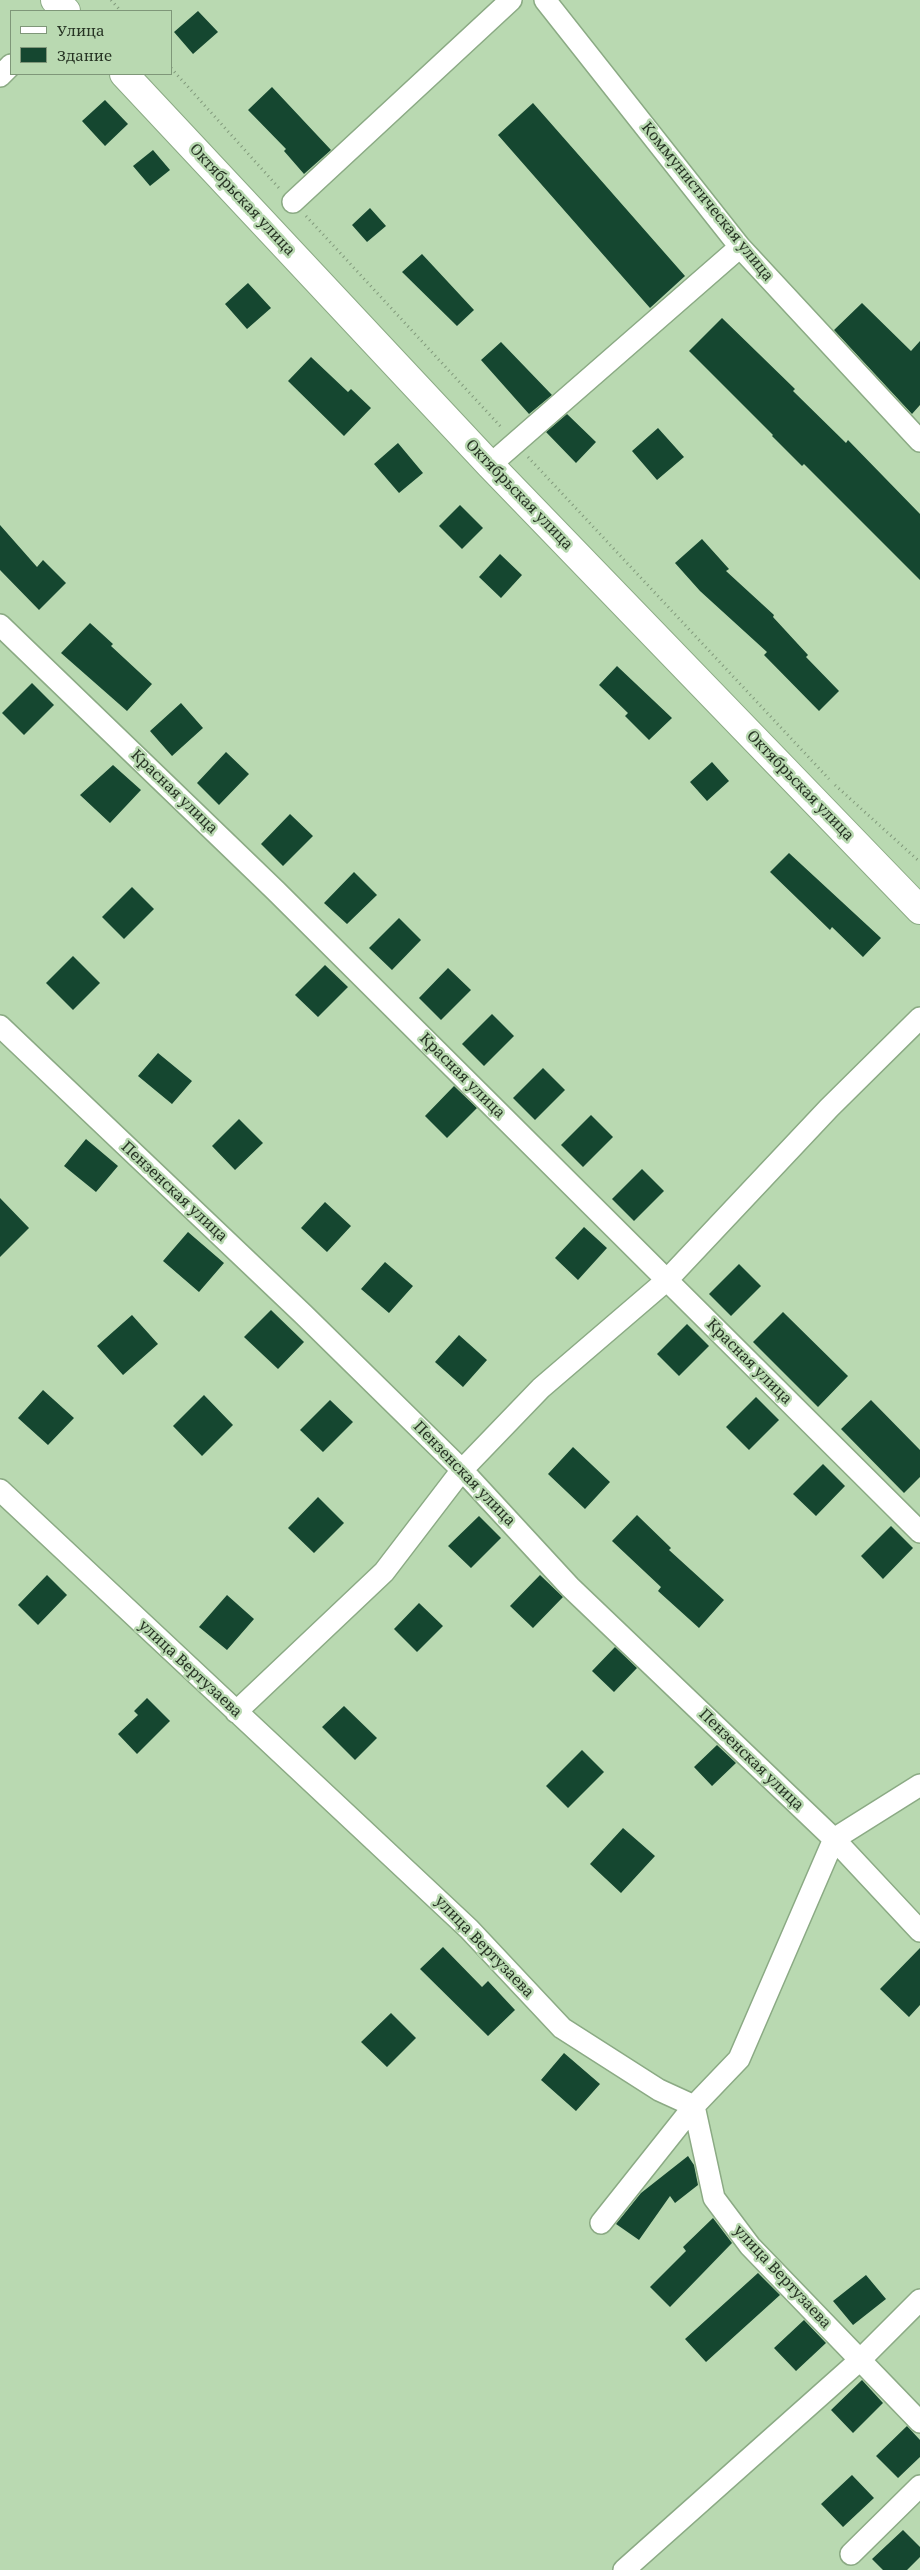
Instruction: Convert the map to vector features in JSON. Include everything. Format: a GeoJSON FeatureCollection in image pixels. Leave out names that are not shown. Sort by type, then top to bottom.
{"type":"FeatureCollection","features":[{"type":"Feature","properties":{"kind":"main road"},"geometry":{"type":"LineString","coordinates":[[55,0],[64,10]]}},
{"type":"Feature","properties":{"kind":"main road","name":"Октябрьская улица"},"geometry":{"type":"LineString","coordinates":[[125,75],[490,465],[920,910]]}},
{"type":"Feature","properties":{"kind":"street"},"geometry":{"type":"LineString","coordinates":[[293,202],[511,0]]}},
{"type":"Feature","properties":{"kind":"street","name":"Коммунистическая улица"},"geometry":{"type":"LineString","coordinates":[[545,0],[740,247],[920,441]]}},
{"type":"Feature","properties":{"kind":"street"},"geometry":{"type":"LineString","coordinates":[[0,76],[10,66]]}},
{"type":"Feature","properties":{"kind":"street"},"geometry":{"type":"LineString","coordinates":[[490,465],[514,441],[740,247]]}},
{"type":"Feature","properties":{"kind":"street","name":"Красная улица"},"geometry":{"type":"LineString","coordinates":[[0,625],[276,891],[920,1532]]}},
{"type":"Feature","properties":{"kind":"street"},"geometry":{"type":"LineString","coordinates":[[236,1712],[384,1572],[462,1470],[541,1388],[667,1280],[829,1108],[920,1018]]}},
{"type":"Feature","properties":{"kind":"street","name":"Пензенская улица"},"geometry":{"type":"LineString","coordinates":[[0,1026],[303,1314],[462,1470],[570,1587],[834,1839],[920,1931]]}},
{"type":"Feature","properties":{"kind":"street","name":"улица Вертузаева"},"geometry":{"type":"LineString","coordinates":[[0,1490],[469,1929],[562,2028],[659,2090],[694,2106],[714,2198],[750,2246],[920,2422]]}},
{"type":"Feature","properties":{"kind":"street"},"geometry":{"type":"LineString","coordinates":[[601,2223],[694,2106],[739,2059],[834,1839],[920,1785]]}},
{"type":"Feature","properties":{"kind":"street"},"geometry":{"type":"LineString","coordinates":[[624,2570],[860,2360],[920,2300]]}},
{"type":"Feature","properties":{"kind":"street"},"geometry":{"type":"LineString","coordinates":[[851,2554],[920,2486]]}},
{"type":"Feature","properties":{"kind":"path"},"geometry":{"type":"LineString","coordinates":[[111,0],[120,10]]}},
{"type":"Feature","properties":{"kind":"path"},"geometry":{"type":"LineString","coordinates":[[172,69],[261,170],[293,202],[835,785],[920,862]]}},
{"type":"Feature","properties":{"kind":"building"},"geometry":{"type":"Polygon","coordinates":[[[198,11],[218,32],[193,54],[174,32],[198,11]]]}},
{"type":"Feature","properties":{"kind":"building"},"geometry":{"type":"Polygon","coordinates":[[[272,87],[331,150],[304,174],[284,151],[286,149],[248,110],[272,87]]]}},
{"type":"Feature","properties":{"kind":"building"},"geometry":{"type":"Polygon","coordinates":[[[105,100],[128,124],[105,146],[82,121],[105,100]]]}},
{"type":"Feature","properties":{"kind":"building"},"geometry":{"type":"Polygon","coordinates":[[[533,103],[685,276],[650,308],[498,135],[533,103]]]}},
{"type":"Feature","properties":{"kind":"building"},"geometry":{"type":"Polygon","coordinates":[[[153,150],[170,170],[150,186],[133,166],[153,150]]]}},
{"type":"Feature","properties":{"kind":"building"},"geometry":{"type":"Polygon","coordinates":[[[370,208],[386,226],[367,242],[352,225],[370,208]]]}},
{"type":"Feature","properties":{"kind":"building"},"geometry":{"type":"Polygon","coordinates":[[[422,254],[474,310],[457,326],[402,272],[422,254]]]}},
{"type":"Feature","properties":{"kind":"building"},"geometry":{"type":"Polygon","coordinates":[[[248,283],[271,308],[247,329],[225,304],[248,283]]]}},
{"type":"Feature","properties":{"kind":"building"},"geometry":{"type":"Polygon","coordinates":[[[862,303],[911,351],[920,341],[920,405],[912,414],[834,330],[862,303]]]}},
{"type":"Feature","properties":{"kind":"building"},"geometry":{"type":"Polygon","coordinates":[[[722,318],[795,389],[793,391],[846,443],[848,440],[920,514],[920,580],[804,464],[802,466],[689,351],[722,318]]]}},
{"type":"Feature","properties":{"kind":"building"},"geometry":{"type":"Polygon","coordinates":[[[501,342],[552,395],[529,414],[481,360],[501,342]]]}},
{"type":"Feature","properties":{"kind":"building"},"geometry":{"type":"Polygon","coordinates":[[[311,357],[348,392],[351,389],[371,408],[344,436],[288,381],[311,357]]]}},
{"type":"Feature","properties":{"kind":"building"},"geometry":{"type":"Polygon","coordinates":[[[567,414],[596,442],[576,463],[546,432],[567,414]]]}},
{"type":"Feature","properties":{"kind":"building"},"geometry":{"type":"Polygon","coordinates":[[[658,428],[684,457],[657,480],[632,451],[658,428]]]}},
{"type":"Feature","properties":{"kind":"building"},"geometry":{"type":"Polygon","coordinates":[[[398,443],[423,473],[399,493],[374,464],[398,443]]]}},
{"type":"Feature","properties":{"kind":"building"},"geometry":{"type":"Polygon","coordinates":[[[460,505],[483,528],[462,549],[439,526],[460,505]]]}},
{"type":"Feature","properties":{"kind":"building"},"geometry":{"type":"Polygon","coordinates":[[[0,525],[37,567],[43,560],[66,583],[39,610],[0,570],[0,525]]]}},
{"type":"Feature","properties":{"kind":"building"},"geometry":{"type":"Polygon","coordinates":[[[702,539],[729,569],[726,571],[774,615],[773,617],[808,655],[806,657],[839,691],[819,711],[764,655],[767,652],[700,591],[675,563],[702,539]]]}},
{"type":"Feature","properties":{"kind":"building"},"geometry":{"type":"Polygon","coordinates":[[[500,554],[522,575],[501,598],[479,577],[500,554]]]}},
{"type":"Feature","properties":{"kind":"building"},"geometry":{"type":"Polygon","coordinates":[[[90,623],[113,644],[111,646],[152,684],[127,711],[61,653],[90,623]]]}},
{"type":"Feature","properties":{"kind":"building"},"geometry":{"type":"Polygon","coordinates":[[[617,666],[672,718],[649,740],[625,716],[628,713],[599,685],[617,666]]]}},
{"type":"Feature","properties":{"kind":"building"},"geometry":{"type":"Polygon","coordinates":[[[32,683],[54,705],[24,735],[2,713],[32,683]]]}},
{"type":"Feature","properties":{"kind":"building"},"geometry":{"type":"Polygon","coordinates":[[[181,703],[203,728],[172,756],[150,731],[181,703]]]}},
{"type":"Feature","properties":{"kind":"building"},"geometry":{"type":"Polygon","coordinates":[[[226,752],[249,774],[219,805],[197,783],[226,752]]]}},
{"type":"Feature","properties":{"kind":"building"},"geometry":{"type":"Polygon","coordinates":[[[712,762],[729,781],[707,801],[690,782],[712,762]]]}},
{"type":"Feature","properties":{"kind":"building"},"geometry":{"type":"Polygon","coordinates":[[[113,765],[141,790],[110,823],[80,795],[113,765]]]}},
{"type":"Feature","properties":{"kind":"building"},"geometry":{"type":"Polygon","coordinates":[[[290,814],[313,836],[283,866],[261,844],[290,814]]]}},
{"type":"Feature","properties":{"kind":"building"},"geometry":{"type":"Polygon","coordinates":[[[789,853],[881,938],[863,957],[832,927],[830,930],[770,872],[789,853]]]}},
{"type":"Feature","properties":{"kind":"building"},"geometry":{"type":"Polygon","coordinates":[[[354,872],[377,895],[347,924],[324,903],[354,872]]]}},
{"type":"Feature","properties":{"kind":"building"},"geometry":{"type":"Polygon","coordinates":[[[132,887],[154,909],[124,939],[102,917],[132,887]]]}},
{"type":"Feature","properties":{"kind":"building"},"geometry":{"type":"Polygon","coordinates":[[[399,918],[421,940],[392,970],[369,948],[399,918]]]}},
{"type":"Feature","properties":{"kind":"building"},"geometry":{"type":"Polygon","coordinates":[[[73,956],[100,983],[73,1010],[46,983],[73,956]]]}},
{"type":"Feature","properties":{"kind":"building"},"geometry":{"type":"Polygon","coordinates":[[[325,965],[348,987],[318,1017],[295,995],[325,965]]]}},
{"type":"Feature","properties":{"kind":"building"},"geometry":{"type":"Polygon","coordinates":[[[448,968],[471,990],[441,1020],[419,998],[448,968]]]}},
{"type":"Feature","properties":{"kind":"building"},"geometry":{"type":"Polygon","coordinates":[[[492,1014],[514,1036],[484,1066],[462,1044],[492,1014]]]}},
{"type":"Feature","properties":{"kind":"building"},"geometry":{"type":"Polygon","coordinates":[[[158,1053],[192,1081],[172,1104],[138,1076],[158,1053]]]}},
{"type":"Feature","properties":{"kind":"building"},"geometry":{"type":"Polygon","coordinates":[[[543,1068],[565,1090],[535,1120],[513,1098],[543,1068]]]}},
{"type":"Feature","properties":{"kind":"building"},"geometry":{"type":"Polygon","coordinates":[[[454,1086],[477,1108],[447,1138],[425,1116],[454,1086]]]}},
{"type":"Feature","properties":{"kind":"building"},"geometry":{"type":"Polygon","coordinates":[[[591,1115],[613,1137],[583,1167],[561,1145],[591,1115]]]}},
{"type":"Feature","properties":{"kind":"building"},"geometry":{"type":"Polygon","coordinates":[[[239,1119],[263,1143],[235,1170],[212,1146],[239,1119]]]}},
{"type":"Feature","properties":{"kind":"building"},"geometry":{"type":"Polygon","coordinates":[[[86,1139],[118,1166],[96,1192],[64,1166],[86,1139]]]}},
{"type":"Feature","properties":{"kind":"building"},"geometry":{"type":"Polygon","coordinates":[[[642,1169],[664,1191],[634,1221],[612,1199],[642,1169]]]}},
{"type":"Feature","properties":{"kind":"building"},"geometry":{"type":"Polygon","coordinates":[[[0,1198],[29,1228],[0,1257],[0,1198]]]}},
{"type":"Feature","properties":{"kind":"building"},"geometry":{"type":"Polygon","coordinates":[[[325,1202],[351,1226],[327,1252],[301,1228],[325,1202]]]}},
{"type":"Feature","properties":{"kind":"building"},"geometry":{"type":"Polygon","coordinates":[[[584,1227],[607,1248],[578,1280],[555,1258],[584,1227]]]}},
{"type":"Feature","properties":{"kind":"building"},"geometry":{"type":"Polygon","coordinates":[[[188,1232],[224,1263],[199,1292],[163,1261],[188,1232]]]}},
{"type":"Feature","properties":{"kind":"building"},"geometry":{"type":"Polygon","coordinates":[[[385,1262],[413,1286],[389,1313],[361,1289],[385,1262]]]}},
{"type":"Feature","properties":{"kind":"building"},"geometry":{"type":"Polygon","coordinates":[[[739,1264],[761,1286],[731,1316],[709,1294],[739,1264]]]}},
{"type":"Feature","properties":{"kind":"building"},"geometry":{"type":"Polygon","coordinates":[[[271,1310],[304,1342],[278,1369],[244,1337],[271,1310]]]}},
{"type":"Feature","properties":{"kind":"building"},"geometry":{"type":"Polygon","coordinates":[[[783,1312],[848,1376],[818,1407],[753,1342],[783,1312]]]}},
{"type":"Feature","properties":{"kind":"building"},"geometry":{"type":"Polygon","coordinates":[[[132,1315],[158,1344],[123,1375],[97,1346],[132,1315]]]}},
{"type":"Feature","properties":{"kind":"building"},"geometry":{"type":"Polygon","coordinates":[[[687,1324],[709,1346],[679,1376],[657,1354],[687,1324]]]}},
{"type":"Feature","properties":{"kind":"building"},"geometry":{"type":"Polygon","coordinates":[[[459,1335],[487,1360],[463,1387],[435,1362],[459,1335]]]}},
{"type":"Feature","properties":{"kind":"building"},"geometry":{"type":"Polygon","coordinates":[[[43,1390],[74,1418],[48,1445],[18,1418],[43,1390]]]}},
{"type":"Feature","properties":{"kind":"building"},"geometry":{"type":"Polygon","coordinates":[[[204,1395],[233,1425],[202,1456],[173,1426],[204,1395]]]}},
{"type":"Feature","properties":{"kind":"building"},"geometry":{"type":"Polygon","coordinates":[[[756,1397],[779,1420],[749,1450],[726,1427],[756,1397]]]}},
{"type":"Feature","properties":{"kind":"building"},"geometry":{"type":"Polygon","coordinates":[[[330,1400],[353,1422],[323,1452],[300,1430],[330,1400]]]}},
{"type":"Feature","properties":{"kind":"building"},"geometry":{"type":"Polygon","coordinates":[[[871,1400],[920,1450],[920,1477],[904,1493],[841,1429],[871,1400]]]}},
{"type":"Feature","properties":{"kind":"building"},"geometry":{"type":"Polygon","coordinates":[[[573,1447],[610,1482],[585,1509],[548,1474],[573,1447]]]}},
{"type":"Feature","properties":{"kind":"building"},"geometry":{"type":"Polygon","coordinates":[[[823,1464],[845,1486],[816,1516],[793,1494],[823,1464]]]}},
{"type":"Feature","properties":{"kind":"building"},"geometry":{"type":"Polygon","coordinates":[[[318,1497],[344,1523],[314,1553],[288,1528],[318,1497]]]}},
{"type":"Feature","properties":{"kind":"building"},"geometry":{"type":"Polygon","coordinates":[[[637,1515],[671,1548],[669,1550],[724,1600],[699,1628],[658,1591],[661,1587],[612,1541],[637,1515]]]}},
{"type":"Feature","properties":{"kind":"building"},"geometry":{"type":"Polygon","coordinates":[[[479,1516],[501,1538],[471,1568],[448,1546],[479,1516]]]}},
{"type":"Feature","properties":{"kind":"building"},"geometry":{"type":"Polygon","coordinates":[[[891,1526],[913,1548],[883,1579],[861,1556],[891,1526]]]}},
{"type":"Feature","properties":{"kind":"building"},"geometry":{"type":"Polygon","coordinates":[[[47,1575],[67,1595],[38,1625],[18,1605],[47,1575]]]}},
{"type":"Feature","properties":{"kind":"building"},"geometry":{"type":"Polygon","coordinates":[[[540,1575],[563,1597],[533,1628],[510,1606],[540,1575]]]}},
{"type":"Feature","properties":{"kind":"building"},"geometry":{"type":"Polygon","coordinates":[[[227,1595],[254,1619],[227,1650],[199,1627],[227,1595]]]}},
{"type":"Feature","properties":{"kind":"building"},"geometry":{"type":"Polygon","coordinates":[[[419,1603],[443,1626],[417,1652],[394,1629],[419,1603]]]}},
{"type":"Feature","properties":{"kind":"building"},"geometry":{"type":"Polygon","coordinates":[[[615,1647],[637,1668],[614,1692],[592,1671],[615,1647]]]}},
{"type":"Feature","properties":{"kind":"building"},"geometry":{"type":"Polygon","coordinates":[[[147,1698],[170,1721],[137,1754],[118,1734],[138,1715],[134,1711],[147,1698]]]}},
{"type":"Feature","properties":{"kind":"building"},"geometry":{"type":"Polygon","coordinates":[[[344,1706],[377,1738],[355,1760],[322,1727],[344,1706]]]}},
{"type":"Feature","properties":{"kind":"building"},"geometry":{"type":"Polygon","coordinates":[[[717,1745],[736,1763],[712,1786],[694,1767],[717,1745]]]}},
{"type":"Feature","properties":{"kind":"building"},"geometry":{"type":"Polygon","coordinates":[[[582,1750],[604,1772],[568,1808],[546,1786],[582,1750]]]}},
{"type":"Feature","properties":{"kind":"building"},"geometry":{"type":"Polygon","coordinates":[[[623,1828],[655,1856],[621,1893],[590,1864],[623,1828]]]}},
{"type":"Feature","properties":{"kind":"building"},"geometry":{"type":"Polygon","coordinates":[[[443,1947],[482,1987],[488,1981],[515,2010],[488,2036],[420,1969],[443,1947]]]}},
{"type":"Feature","properties":{"kind":"building"},"geometry":{"type":"Polygon","coordinates":[[[920,1948],[920,2005],[909,2017],[880,1989],[920,1948]]]}},
{"type":"Feature","properties":{"kind":"building"},"geometry":{"type":"Polygon","coordinates":[[[391,2013],[416,2038],[387,2067],[361,2042],[391,2013]]]}},
{"type":"Feature","properties":{"kind":"building"},"geometry":{"type":"Polygon","coordinates":[[[564,2053],[600,2084],[576,2111],[541,2080],[564,2053]]]}},
{"type":"Feature","properties":{"kind":"building"},"geometry":{"type":"Polygon","coordinates":[[[688,2156],[694,2165],[698,2185],[675,2203],[670,2196],[639,2240],[616,2224],[641,2193],[688,2156]]]}},
{"type":"Feature","properties":{"kind":"building"},"geometry":{"type":"Polygon","coordinates":[[[713,2218],[732,2243],[670,2307],[650,2287],[686,2251],[683,2247],[713,2218]]]}},
{"type":"Feature","properties":{"kind":"building"},"geometry":{"type":"Polygon","coordinates":[[[758,2273],[780,2295],[706,2362],[685,2339],[758,2273]]]}},
{"type":"Feature","properties":{"kind":"building"},"geometry":{"type":"Polygon","coordinates":[[[866,2275],[886,2299],[853,2325],[833,2301],[866,2275]]]}},
{"type":"Feature","properties":{"kind":"building"},"geometry":{"type":"Polygon","coordinates":[[[804,2320],[826,2343],[796,2371],[774,2348],[804,2320]]]}},
{"type":"Feature","properties":{"kind":"building"},"geometry":{"type":"Polygon","coordinates":[[[862,2380],[883,2403],[853,2433],[831,2410],[862,2380]]]}},
{"type":"Feature","properties":{"kind":"building"},"geometry":{"type":"Polygon","coordinates":[[[907,2426],[920,2440],[920,2457],[898,2478],[876,2456],[907,2426]]]}},
{"type":"Feature","properties":{"kind":"building"},"geometry":{"type":"Polygon","coordinates":[[[852,2475],[874,2498],[843,2527],[821,2504],[852,2475]]]}},
{"type":"Feature","properties":{"kind":"building"},"geometry":{"type":"Polygon","coordinates":[[[903,2530],[920,2547],[920,2557],[907,2570],[883,2570],[872,2559],[903,2530]]]}}]}
